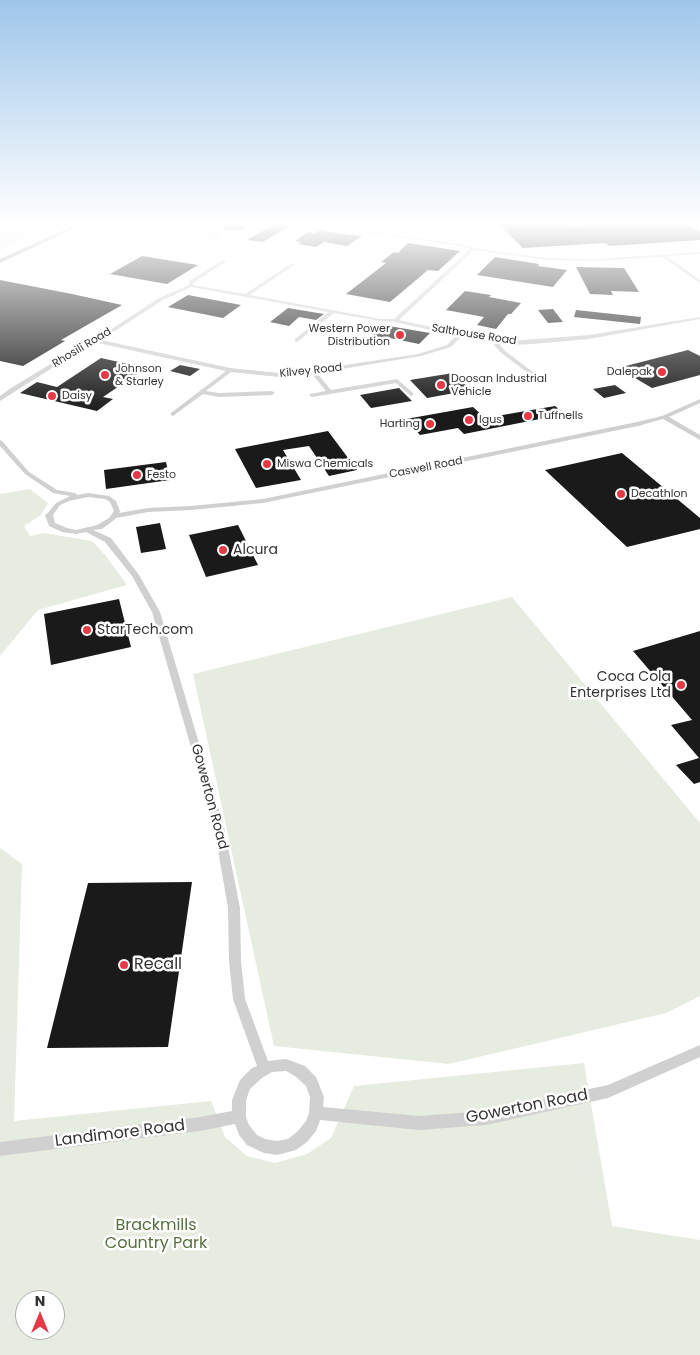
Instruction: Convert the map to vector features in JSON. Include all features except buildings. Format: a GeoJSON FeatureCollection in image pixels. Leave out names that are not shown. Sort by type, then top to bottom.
{"type":"FeatureCollection","features":[{"type":"Feature","properties":{"kind":"street","name":"Rhosili Road"},"geometry":{"type":"LineString","coordinates":[[0,400],[13,389],[69,355],[97,341],[161,299],[188,287]]}},
{"type":"Feature","properties":{"kind":"street","name":"Salthouse Road"},"geometry":{"type":"LineString","coordinates":[[199,287],[500,341],[532,342],[576,338],[700,318]]}},
{"type":"Feature","properties":{"kind":"street"},"geometry":{"type":"LineString","coordinates":[[247,295],[258,287]]}},
{"type":"Feature","properties":{"kind":"street"},"geometry":{"type":"LineString","coordinates":[[395,321],[432,287]]}},
{"type":"Feature","properties":{"kind":"street"},"geometry":{"type":"LineString","coordinates":[[297,340],[334,311]]}},
{"type":"Feature","properties":{"kind":"street","name":"Kilvey Road"},"geometry":{"type":"LineString","coordinates":[[97,341],[230,370],[268,375],[314,372],[419,355],[449,346],[460,335]]}},
{"type":"Feature","properties":{"kind":"street"},"geometry":{"type":"LineString","coordinates":[[500,341],[497,345],[502,352],[536,377]]}},
{"type":"Feature","properties":{"kind":"street"},"geometry":{"type":"LineString","coordinates":[[173,414],[230,370]]}},
{"type":"Feature","properties":{"kind":"street"},"geometry":{"type":"LineString","coordinates":[[314,372],[330,392]]}},
{"type":"Feature","properties":{"kind":"street"},"geometry":{"type":"LineString","coordinates":[[312,395],[397,381],[411,394]]}},
{"type":"Feature","properties":{"kind":"street","name":"Rhosili Road"},"geometry":{"type":"LineString","coordinates":[[0,392],[13,389]]}},
{"type":"Feature","properties":{"kind":"street"},"geometry":{"type":"LineString","coordinates":[[202,392],[219,395],[272,393]]}},
{"type":"Feature","properties":{"kind":"street","name":"Caswell Road"},"geometry":{"type":"LineString","coordinates":[[115,516],[148,510],[199,508],[263,501],[664,417],[700,401]]}},
{"type":"Feature","properties":{"kind":"street"},"geometry":{"type":"LineString","coordinates":[[664,417],[700,438]]}},
{"type":"Feature","properties":{"kind":"street"},"geometry":{"type":"LineString","coordinates":[[0,442],[27,474],[55,492],[78,496],[98,495],[113,501],[116,506],[115,516],[108,522],[88,530],[64,530],[52,524],[49,515],[58,504],[78,496]]}},
{"type":"Feature","properties":{"kind":"street"},"geometry":{"type":"LineString","coordinates":[[55,492],[58,504]]}},
{"type":"Feature","properties":{"kind":"street","name":"Caswell Road"},"geometry":{"type":"LineString","coordinates":[[116,506],[148,510]]}},
{"type":"Feature","properties":{"kind":"street"},"geometry":{"type":"LineString","coordinates":[[108,522],[108,540]]}},
{"type":"Feature","properties":{"kind":"street","name":"Gowerton Road"},"geometry":{"type":"LineString","coordinates":[[88,530],[108,540],[135,575],[156,612],[222,842],[234,908],[235,961],[239,999],[264,1069]]}},
{"type":"Feature","properties":{"kind":"street","name":"Gowerton Road"},"geometry":{"type":"LineString","coordinates":[[316,1113],[419,1123],[486,1118],[608,1091],[700,1051]]}},
{"type":"Feature","properties":{"kind":"street"},"geometry":{"type":"LineString","coordinates":[[286,1065],[300,1071],[311,1082],[317,1097],[316,1113],[311,1126],[302,1137],[290,1145],[277,1148],[264,1146],[252,1140],[244,1130],[239,1117],[239,1100],[245,1085],[256,1072],[264,1069],[271,1066],[286,1065]]}},
{"type":"Feature","properties":{"kind":"street","name":"Landimore Road"},"geometry":{"type":"LineString","coordinates":[[0,1149],[200,1124],[239,1117]]}},
{"type":"Feature","properties":{"kind":"green space"},"geometry":{"type":"Polygon","coordinates":[[[30,489],[48,503],[41,515],[24,526],[30,536],[44,533],[92,541],[106,556],[127,585],[38,610],[0,656],[0,494],[30,489]]]}},
{"type":"Feature","properties":{"kind":"green space"},"geometry":{"type":"Polygon","coordinates":[[[512,597],[700,823],[700,996],[666,1013],[449,1064],[274,1046],[193,674],[512,597]]]}},
{"type":"Feature","properties":{"kind":"green space","name":"Brackmills Country Park"},"geometry":{"type":"Polygon","coordinates":[[[0,848],[22,864],[14,1121],[211,1101],[225,1137],[247,1156],[275,1163],[307,1154],[331,1138],[354,1086],[584,1063],[612,1226],[700,1240],[700,1355],[0,1355],[0,848]]]}},
{"type":"Feature","properties":{"kind":"place","name":"Western Power Distribution"},"geometry":{"type":"Point","coordinates":[400,335]}},
{"type":"Feature","properties":{"kind":"place","name":"Dalepak"},"geometry":{"type":"Point","coordinates":[662,372]}},
{"type":"Feature","properties":{"kind":"place","name":"Johnson & Starley"},"geometry":{"type":"Point","coordinates":[105,375]}},
{"type":"Feature","properties":{"kind":"place","name":"Doosan Industrial Vehicle"},"geometry":{"type":"Point","coordinates":[441,385]}},
{"type":"Feature","properties":{"kind":"place","name":"Daisy"},"geometry":{"type":"Point","coordinates":[52,396]}},
{"type":"Feature","properties":{"kind":"place","name":"Tuffnells"},"geometry":{"type":"Point","coordinates":[528,416]}},
{"type":"Feature","properties":{"kind":"place","name":"Igus"},"geometry":{"type":"Point","coordinates":[469,420]}},
{"type":"Feature","properties":{"kind":"place","name":"Harting"},"geometry":{"type":"Point","coordinates":[430,424]}},
{"type":"Feature","properties":{"kind":"place","name":"Miswa Chemicals"},"geometry":{"type":"Point","coordinates":[267,464]}},
{"type":"Feature","properties":{"kind":"place","name":"Festo"},"geometry":{"type":"Point","coordinates":[137,475]}},
{"type":"Feature","properties":{"kind":"place","name":"Decathlon"},"geometry":{"type":"Point","coordinates":[621,494]}},
{"type":"Feature","properties":{"kind":"place","name":"Alcura"},"geometry":{"type":"Point","coordinates":[223,550]}},
{"type":"Feature","properties":{"kind":"place","name":"StarTech.com"},"geometry":{"type":"Point","coordinates":[87,630]}},
{"type":"Feature","properties":{"kind":"place","name":"Coca Cola Enterprises Ltd"},"geometry":{"type":"Point","coordinates":[681,685]}},
{"type":"Feature","properties":{"kind":"place","name":"Recall"},"geometry":{"type":"Point","coordinates":[124,965]}}]}
